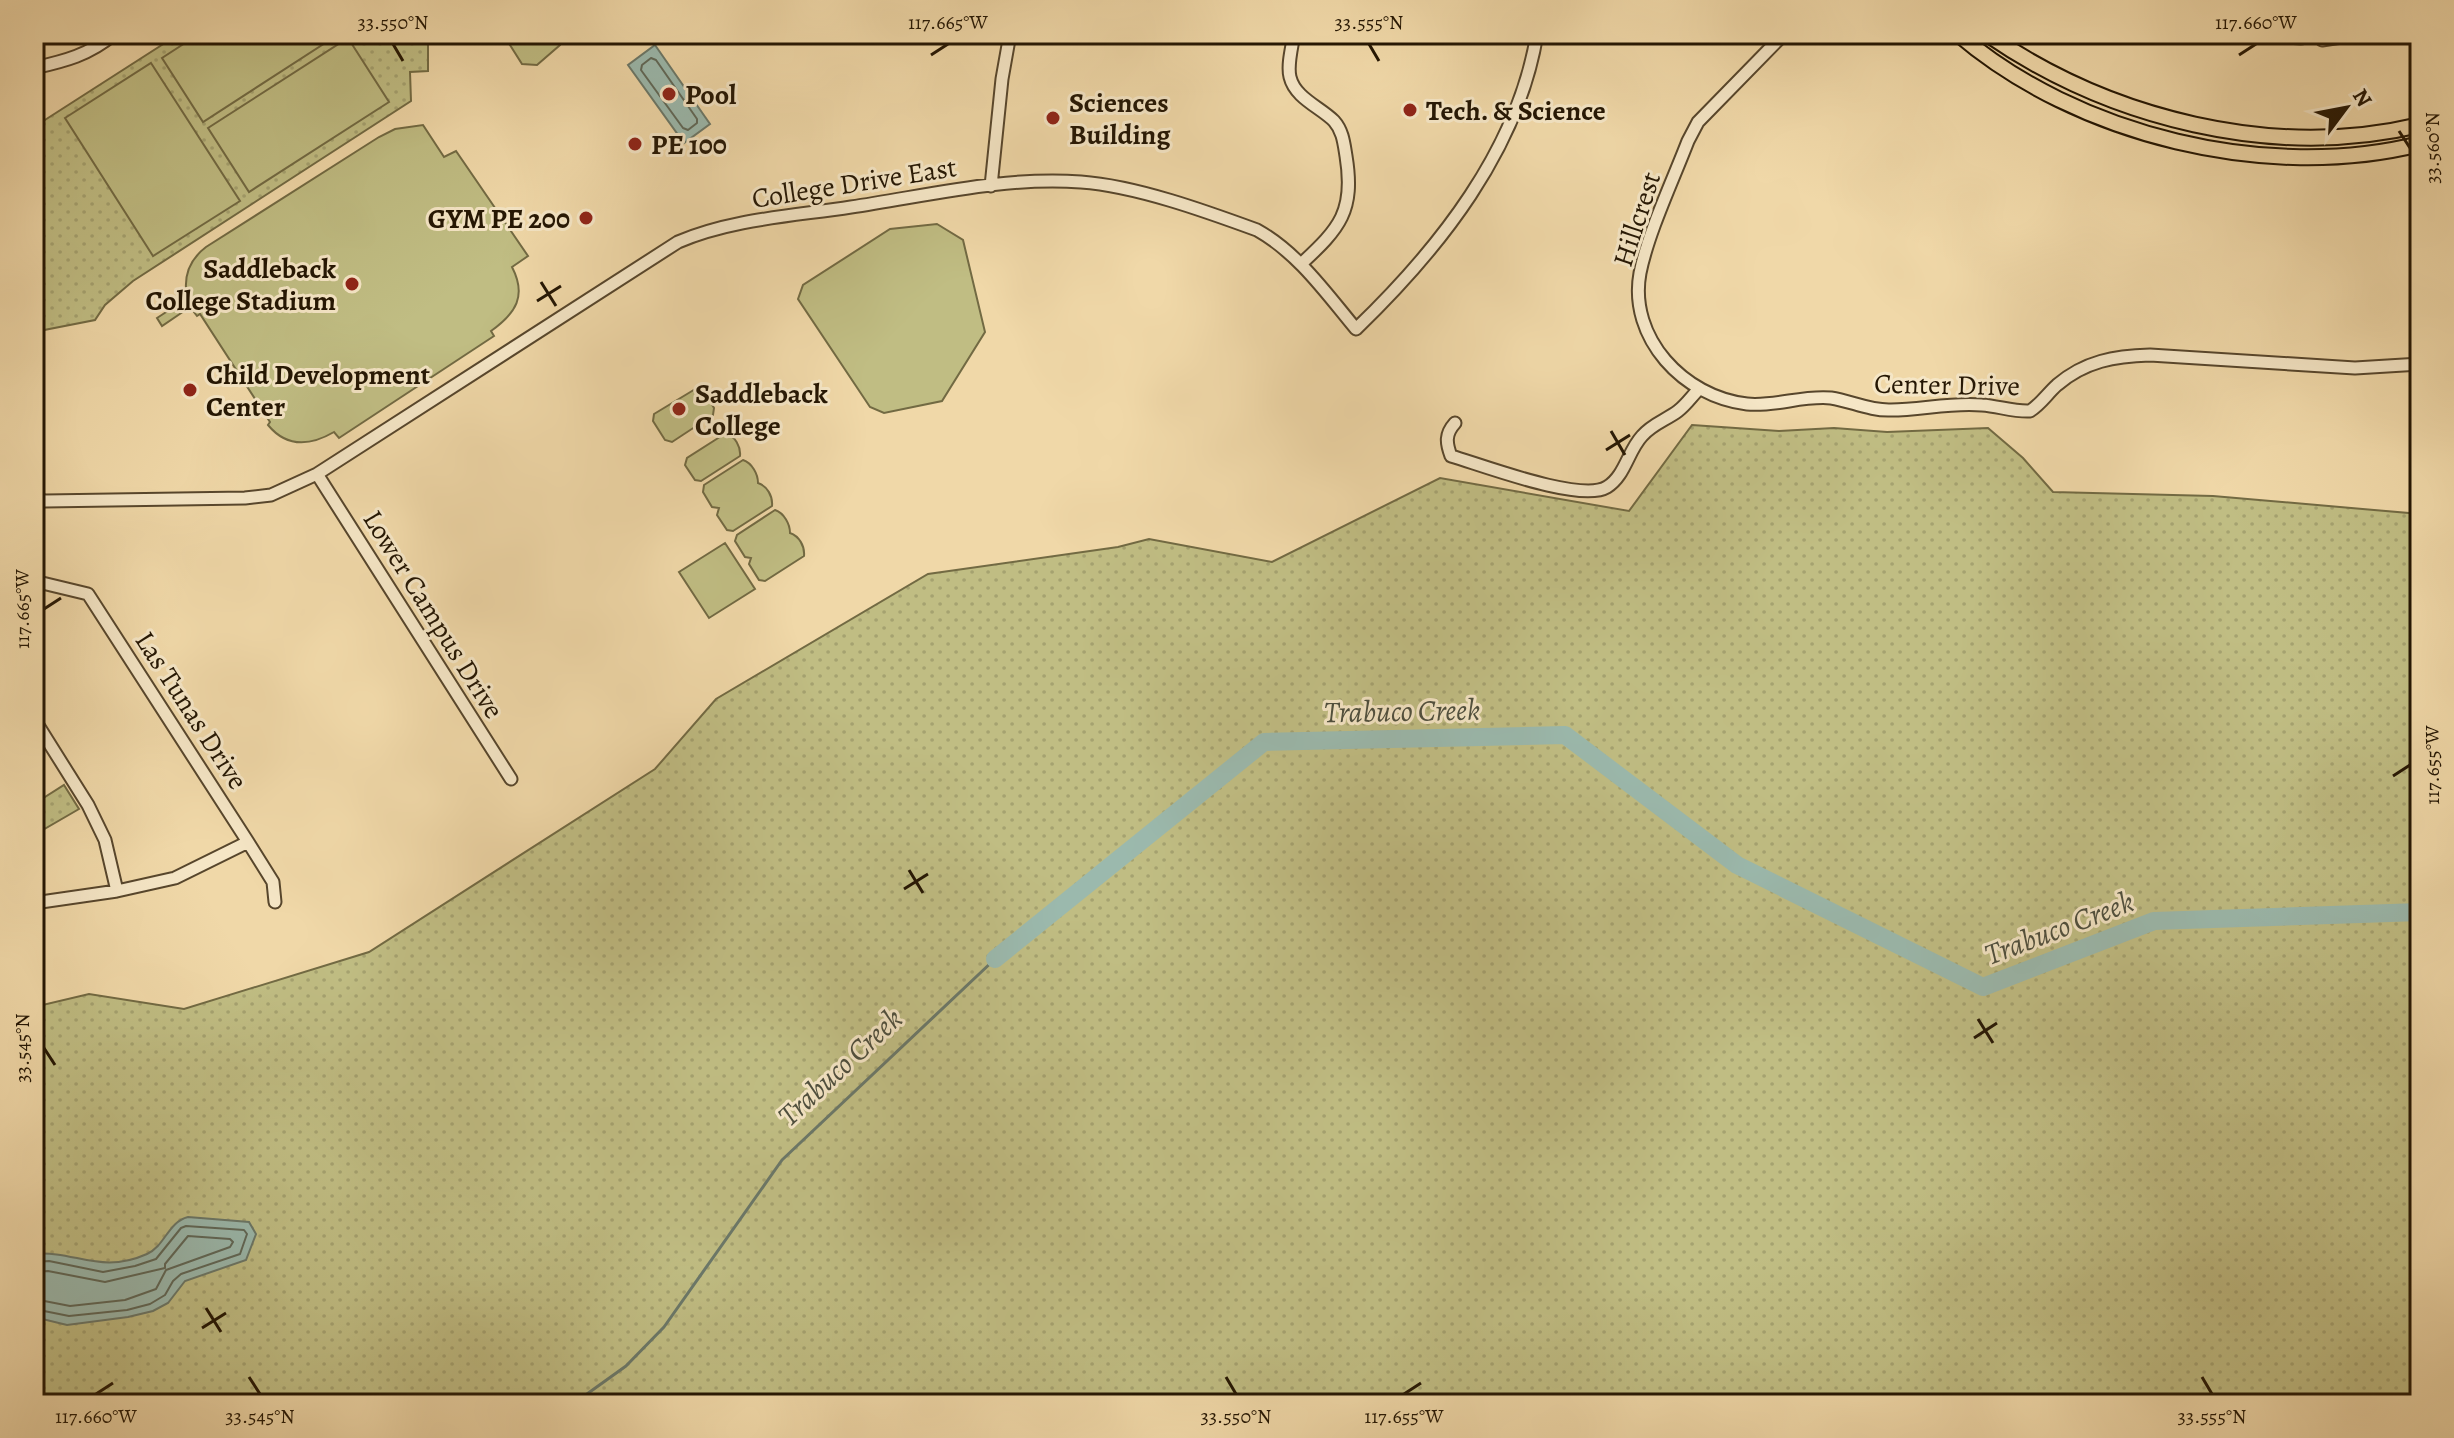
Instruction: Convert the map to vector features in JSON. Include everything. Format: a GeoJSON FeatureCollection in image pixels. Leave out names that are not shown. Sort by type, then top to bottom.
{"type":"FeatureCollection","features":[{"type":"Feature","properties":{"kind":"main road"},"geometry":{"type":"LineString","coordinates":[[1958,34],[2008,71],[2064,102],[2135,131],[2199,147],[2293,157],[2345,156],[2420,144]]}},
{"type":"Feature","properties":{"kind":"main road"},"geometry":{"type":"LineString","coordinates":[[1987,34],[2074,83],[2142,110],[2201,126],[2280,138],[2326,138],[2420,125]]}},
{"type":"Feature","properties":{"kind":"street"},"geometry":{"type":"LineString","coordinates":[[34,68],[77,58],[99,47],[114,34]]}},
{"type":"Feature","properties":{"kind":"street"},"geometry":{"type":"LineString","coordinates":[[991,186],[1010,34]]}},
{"type":"Feature","properties":{"kind":"street"},"geometry":{"type":"LineString","coordinates":[[1294,34],[1289,74],[1292,83],[1339,128],[1350,177],[1350,191],[1343,217],[1332,235],[1301,264]]}},
{"type":"Feature","properties":{"kind":"street","name":"College Drive East"},"geometry":{"type":"LineString","coordinates":[[34,499],[75,501],[271,495],[317,474],[678,242],[728,225],[991,186],[1084,182],[1132,191],[1257,230],[1270,237],[1301,264],[1356,329],[1391,294],[1431,246],[1494,158],[1531,71],[1537,34]]}},
{"type":"Feature","properties":{"kind":"street","name":"Hillcrest"},"geometry":{"type":"LineString","coordinates":[[1699,389],[1674,372],[1649,335],[1643,314],[1640,275],[1688,141],[1698,122],[1784,34]]}},
{"type":"Feature","properties":{"kind":"street"},"geometry":{"type":"LineString","coordinates":[[2244,34],[2301,38]]}},
{"type":"Feature","properties":{"kind":"street"},"geometry":{"type":"LineString","coordinates":[[2322,40],[2361,34]]}},
{"type":"Feature","properties":{"kind":"street","name":"Center Drive"},"geometry":{"type":"LineString","coordinates":[[1699,389],[1719,398],[1748,404],[1809,397],[1833,398],[1889,410],[1982,405],[2030,411],[2070,374],[2116,356],[2150,355],[2355,368],[2420,364]]}},
{"type":"Feature","properties":{"kind":"street"},"geometry":{"type":"LineString","coordinates":[[1455,423],[1446,443],[1451,456],[1570,491],[1594,491],[1606,488],[1618,476],[1642,436],[1659,421],[1677,412],[1699,389]]}},
{"type":"Feature","properties":{"kind":"street","name":"Lower Campus Drive"},"geometry":{"type":"LineString","coordinates":[[317,474],[511,779]]}},
{"type":"Feature","properties":{"kind":"street","name":"Las Tunas Drive"},"geometry":{"type":"LineString","coordinates":[[34,581],[88,594],[273,882],[275,902]]}},
{"type":"Feature","properties":{"kind":"street"},"geometry":{"type":"LineString","coordinates":[[34,719],[88,805],[105,840],[117,891]]}},
{"type":"Feature","properties":{"kind":"street"},"geometry":{"type":"LineString","coordinates":[[34,903],[117,891],[175,878],[248,842]]}},
{"type":"Feature","properties":{"kind":"shaded area"},"geometry":{"type":"Polygon","coordinates":[[[179,34],[436,34],[437,43],[428,44],[428,71],[410,72],[411,101],[133,281],[105,305],[95,320],[34,332],[34,127],[179,34]]]}},
{"type":"Feature","properties":{"kind":"shaded area"},"geometry":{"type":"Polygon","coordinates":[[[199,34],[339,34],[203,122],[162,58],[199,34]]]}},
{"type":"Feature","properties":{"kind":"shaded area"},"geometry":{"type":"Polygon","coordinates":[[[503,34],[567,34],[560,45],[537,65],[522,64],[503,34]]]}},
{"type":"Feature","properties":{"kind":"shaded area"},"geometry":{"type":"Polygon","coordinates":[[[348,38],[389,102],[249,192],[208,128],[348,38]]]}},
{"type":"Feature","properties":{"kind":"shaded area"},"geometry":{"type":"Polygon","coordinates":[[[151,63],[240,201],[153,256],[65,118],[151,63]]]}},
{"type":"Feature","properties":{"kind":"shaded area","name":"Saddleback College Stadium"},"geometry":{"type":"Polygon","coordinates":[[[423,125],[444,157],[456,151],[528,256],[512,267],[519,287],[513,310],[491,331],[494,336],[339,438],[334,432],[308,442],[283,438],[268,425],[270,422],[200,314],[197,316],[190,307],[162,326],[157,318],[177,305],[175,301],[187,297],[189,269],[195,257],[206,247],[379,137],[395,129],[423,125]]]}},
{"type":"Feature","properties":{"kind":"shaded area"},"geometry":{"type":"Polygon","coordinates":[[[937,224],[963,240],[985,332],[942,401],[884,413],[870,407],[798,299],[803,285],[890,229],[937,224]]]}},
{"type":"Feature","properties":{"kind":"shaded area"},"geometry":{"type":"Polygon","coordinates":[[[697,388],[702,389],[714,408],[713,415],[672,442],[665,440],[653,421],[654,414],[697,388]]]}},
{"type":"Feature","properties":{"kind":"shaded area"},"geometry":{"type":"Polygon","coordinates":[[[1692,425],[1779,431],[1834,428],[1887,432],[1988,428],[2023,458],[2053,492],[2213,496],[2420,514],[2420,1404],[34,1404],[34,1007],[89,994],[184,1009],[369,952],[655,769],[716,699],[928,574],[1118,547],[1149,539],[1272,562],[1440,478],[1629,511],[1692,425]]]}},
{"type":"Feature","properties":{"kind":"shaded area"},"geometry":{"type":"Polygon","coordinates":[[[726,433],[737,442],[740,456],[701,481],[695,480],[685,465],[687,458],[726,433]]]}},
{"type":"Feature","properties":{"kind":"shaded area"},"geometry":{"type":"Polygon","coordinates":[[[743,460],[752,466],[758,483],[769,492],[772,506],[733,531],[727,530],[717,515],[719,508],[712,507],[703,492],[704,485],[743,460]]]}},
{"type":"Feature","properties":{"kind":"shaded area"},"geometry":{"type":"Polygon","coordinates":[[[775,510],[784,516],[790,533],[801,542],[804,556],[765,581],[759,580],[749,564],[751,558],[745,557],[735,541],[737,535],[775,510]]]}},
{"type":"Feature","properties":{"kind":"shaded area"},"geometry":{"type":"Polygon","coordinates":[[[725,543],[755,589],[709,618],[679,572],[725,543]]]}},
{"type":"Feature","properties":{"kind":"shaded area"},"geometry":{"type":"Polygon","coordinates":[[[64,785],[79,809],[34,835],[34,804],[64,785]]]}},
{"type":"Feature","properties":{"kind":"water","name":"Pool"},"geometry":{"type":"Polygon","coordinates":[[[655,45],[710,124],[684,143],[628,65],[655,45]]]}},
{"type":"Feature","properties":{"kind":"water"},"geometry":{"type":"Polygon","coordinates":[[[188,1217],[249,1222],[256,1234],[246,1260],[185,1281],[168,1303],[153,1311],[67,1325],[34,1317],[34,1254],[101,1262],[130,1260],[153,1250],[176,1224],[188,1217]]]}},
{"type":"Feature","properties":{"kind":"waterway","name":"Trabuco Creek"},"geometry":{"type":"LineString","coordinates":[[995,959],[1264,742],[1565,735],[1737,865],[1983,987],[2154,921],[2420,912]]}},
{"type":"Feature","properties":{"kind":"waterway","name":"Trabuco Creek"},"geometry":{"type":"LineString","coordinates":[[573,1404],[626,1366],[664,1327],[782,1160],[995,959]]}},
{"type":"Feature","properties":{"kind":"place","name":"Pool"},"geometry":{"type":"Point","coordinates":[669,94]}},
{"type":"Feature","properties":{"kind":"place","name":"Tech. & Science"},"geometry":{"type":"Point","coordinates":[1410,110]}},
{"type":"Feature","properties":{"kind":"place","name":"Sciences Building"},"geometry":{"type":"Point","coordinates":[1053,118]}},
{"type":"Feature","properties":{"kind":"place","name":"PE 100"},"geometry":{"type":"Point","coordinates":[635,144]}},
{"type":"Feature","properties":{"kind":"place","name":"GYM PE 200"},"geometry":{"type":"Point","coordinates":[586,218]}},
{"type":"Feature","properties":{"kind":"place","name":"Saddleback College Stadium"},"geometry":{"type":"Point","coordinates":[352,284]}},
{"type":"Feature","properties":{"kind":"place","name":"Child Development Center"},"geometry":{"type":"Point","coordinates":[190,390]}},
{"type":"Feature","properties":{"kind":"place","name":"Saddleback College"},"geometry":{"type":"Point","coordinates":[679,409]}}]}
